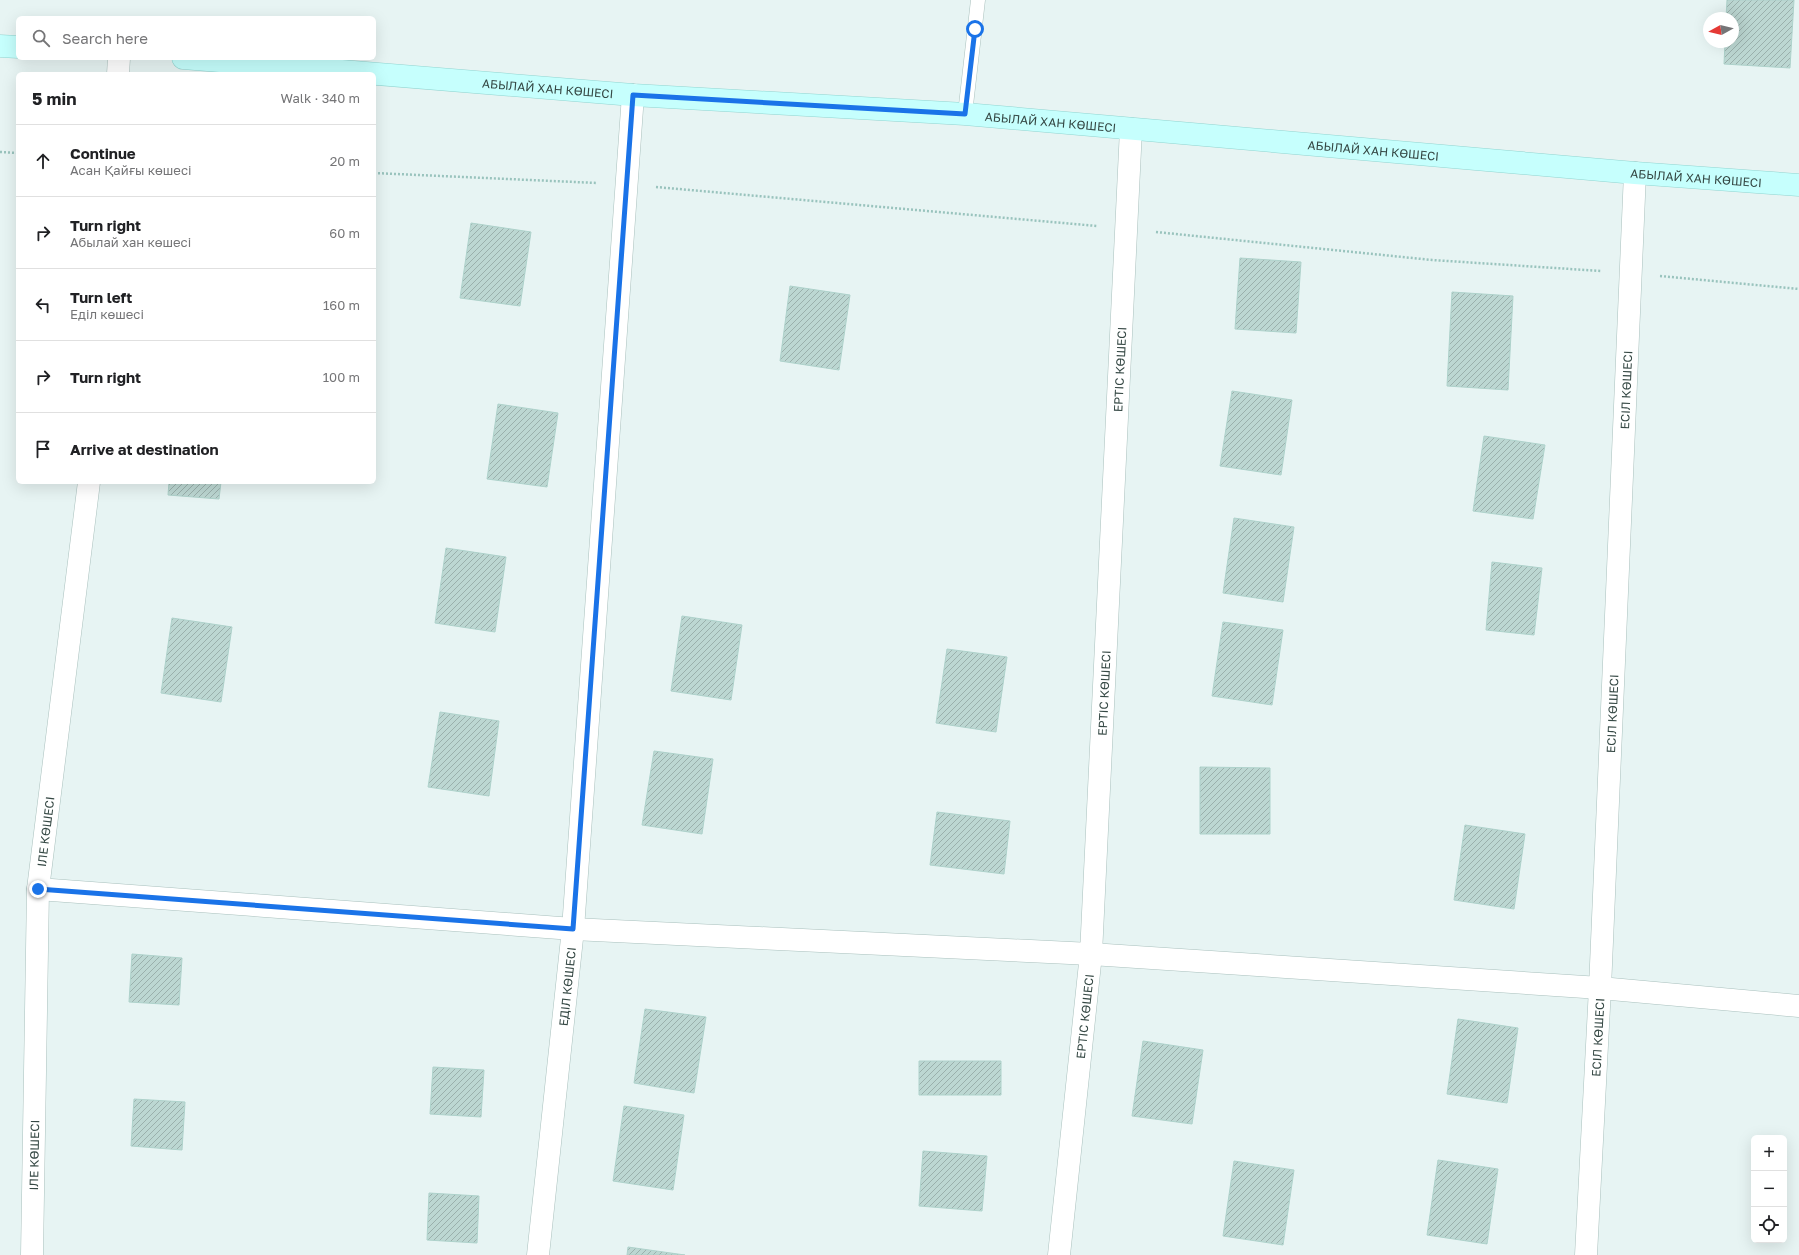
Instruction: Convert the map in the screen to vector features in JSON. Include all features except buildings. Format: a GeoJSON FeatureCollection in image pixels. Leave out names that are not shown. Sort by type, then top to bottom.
{"type":"FeatureCollection","features":[{"type":"Feature","properties":{"kind":"street"},"geometry":{"type":"LineString","coordinates":[[0,46],[16,47]]}},
{"type":"Feature","properties":{"kind":"street"},"geometry":{"type":"LineString","coordinates":[[118,72],[119,60]]}},
{"type":"Feature","properties":{"kind":"street","name":"АБЫЛАЙ ХАН КӨШЕСІ"},"geometry":{"type":"LineString","coordinates":[[207,60],[353,72]]}},
{"type":"Feature","properties":{"kind":"street","name":"АБЫЛАЙ ХАН КӨШЕСІ"},"geometry":{"type":"LineString","coordinates":[[376,74],[633,95],[965,114],[1636,173],[1799,185]]}},
{"type":"Feature","properties":{"kind":"street","name":"ЕДІЛ КӨШЕСІ"},"geometry":{"type":"LineString","coordinates":[[538,1255],[573,929],[633,95]]}},
{"type":"Feature","properties":{"kind":"street","name":"ЕРТІС КӨШЕСІ"},"geometry":{"type":"LineString","coordinates":[[1059,1255],[1091,954],[1131,129]]}},
{"type":"Feature","properties":{"kind":"street","name":"ЕСІЛ КӨШЕСІ"},"geometry":{"type":"LineString","coordinates":[[1586,1255],[1600,988],[1636,173]]}},
{"type":"Feature","properties":{"kind":"street","name":"ІЛЕ КӨШЕСІ"},"geometry":{"type":"LineString","coordinates":[[32,1255],[38,889],[89,484]]}},
{"type":"Feature","properties":{"kind":"street"},"geometry":{"type":"LineString","coordinates":[[38,889],[573,929],[1091,954],[1600,988],[1799,1006]]}},
{"type":"Feature","properties":{"kind":"lane"},"geometry":{"type":"LineString","coordinates":[[965,114],[978,0]]}},
{"type":"Feature","properties":{"kind":"path"},"geometry":{"type":"LineString","coordinates":[[0,152],[16,154]]}},
{"type":"Feature","properties":{"kind":"path"},"geometry":{"type":"LineString","coordinates":[[376,173],[626,185],[1126,229],[1432,260],[1631,273],[1799,289]]}},
{"type":"Feature","properties":{"kind":"route"},"geometry":{"type":"LineString","coordinates":[[38,889],[573,929],[633,95],[965,114],[975,29]]}}]}
